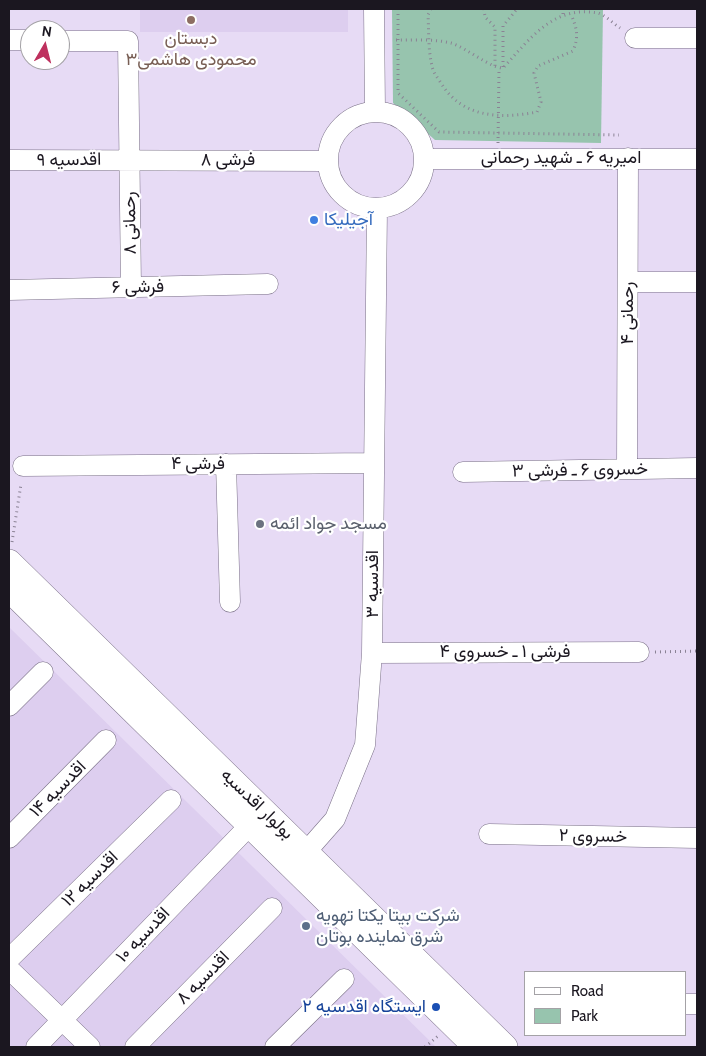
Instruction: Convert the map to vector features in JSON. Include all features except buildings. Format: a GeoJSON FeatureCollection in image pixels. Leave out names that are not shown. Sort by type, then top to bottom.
{"type":"FeatureCollection","features":[{"type":"Feature","properties":{"kind":"main road","name":"بولوار اقدسیه"},"geometry":{"type":"LineString","coordinates":[[9,562],[504,1047]]}},
{"type":"Feature","properties":{"kind":"main road","name":"بولوار اقدسیه"},"geometry":{"type":"LineString","coordinates":[[9,588],[476,1047]]}},
{"type":"Feature","properties":{"kind":"street"},"geometry":{"type":"LineString","coordinates":[[374,9],[375,111]]}},
{"type":"Feature","properties":{"kind":"street"},"geometry":{"type":"LineString","coordinates":[[635,38],[697,38]]}},
{"type":"Feature","properties":{"kind":"street","name":"رحمانی ۸"},"geometry":{"type":"LineString","coordinates":[[70,40],[128,41],[131,287]]}},
{"type":"Feature","properties":{"kind":"street"},"geometry":{"type":"LineString","coordinates":[[375,111],[394,114],[410,124],[421,140],[425,159],[422,177],[412,193],[396,204],[377,209],[358,205],[342,195],[331,179],[327,161],[330,142],[340,126],[356,115],[375,111]]}},
{"type":"Feature","properties":{"kind":"street","name":"رحمانی ۴"},"geometry":{"type":"LineString","coordinates":[[627,469],[628,158]]}},
{"type":"Feature","properties":{"kind":"street","name":"اقدسیه ۹"},"geometry":{"type":"LineString","coordinates":[[9,160],[128,159]]}},
{"type":"Feature","properties":{"kind":"street","name":"فرشی ۸"},"geometry":{"type":"LineString","coordinates":[[128,159],[327,161]]}},
{"type":"Feature","properties":{"kind":"street","name":"امیریه ۶ ـ شهید رحمانی"},"geometry":{"type":"LineString","coordinates":[[425,159],[697,159]]}},
{"type":"Feature","properties":{"kind":"street","name":"اقدسیه ۳"},"geometry":{"type":"LineString","coordinates":[[306,852],[335,819],[365,745],[372,653],[377,209]]}},
{"type":"Feature","properties":{"kind":"street"},"geometry":{"type":"LineString","coordinates":[[628,282],[697,282]]}},
{"type":"Feature","properties":{"kind":"street","name":"فرشی ۶"},"geometry":{"type":"LineString","coordinates":[[9,290],[268,284]]}},
{"type":"Feature","properties":{"kind":"street","name":"فرشی ۴"},"geometry":{"type":"LineString","coordinates":[[23,466],[374,463]]}},
{"type":"Feature","properties":{"kind":"street"},"geometry":{"type":"LineString","coordinates":[[226,464],[230,602]]}},
{"type":"Feature","properties":{"kind":"street","name":"خسروی ۶ ـ فرشی ۳"},"geometry":{"type":"LineString","coordinates":[[463,472],[697,468]]}},
{"type":"Feature","properties":{"kind":"street","name":"فرشی ۱ ـ خسروی ۴"},"geometry":{"type":"LineString","coordinates":[[372,653],[639,652]]}},
{"type":"Feature","properties":{"kind":"street"},"geometry":{"type":"LineString","coordinates":[[9,706],[44,672]]}},
{"type":"Feature","properties":{"kind":"street","name":"اقدسیه ۱۴"},"geometry":{"type":"LineString","coordinates":[[9,838],[106,740]]}},
{"type":"Feature","properties":{"kind":"street","name":"اقدسیه ۱۲"},"geometry":{"type":"LineString","coordinates":[[9,959],[171,800]]}},
{"type":"Feature","properties":{"kind":"street","name":"اقدسیه ۱۰"},"geometry":{"type":"LineString","coordinates":[[36,1047],[251,824]]}},
{"type":"Feature","properties":{"kind":"street","name":"خسروی ۲"},"geometry":{"type":"LineString","coordinates":[[489,834],[697,838]]}},
{"type":"Feature","properties":{"kind":"street","name":"اقدسیه ۸"},"geometry":{"type":"LineString","coordinates":[[135,1047],[272,908]]}},
{"type":"Feature","properties":{"kind":"street"},"geometry":{"type":"LineString","coordinates":[[9,969],[90,1047]]}},
{"type":"Feature","properties":{"kind":"street"},"geometry":{"type":"LineString","coordinates":[[275,1047],[344,979]]}},
{"type":"Feature","properties":{"kind":"path"},"geometry":{"type":"LineString","coordinates":[[398,9],[398,93],[439,132],[619,135]]}},
{"type":"Feature","properties":{"kind":"path"},"geometry":{"type":"LineString","coordinates":[[430,9],[428,15],[432,68],[447,93],[463,107],[484,115],[499,116],[537,112],[541,102],[534,74],[538,66],[546,61],[573,51],[578,30],[571,14]]}},
{"type":"Feature","properties":{"kind":"path"},"geometry":{"type":"LineString","coordinates":[[484,9],[485,17],[495,27],[499,68]]}},
{"type":"Feature","properties":{"kind":"path"},"geometry":{"type":"LineString","coordinates":[[497,158],[499,68],[503,26],[517,9]]}},
{"type":"Feature","properties":{"kind":"path"},"geometry":{"type":"LineString","coordinates":[[562,14],[563,9]]}},
{"type":"Feature","properties":{"kind":"path"},"geometry":{"type":"LineString","coordinates":[[499,68],[539,29],[562,14],[599,13],[635,38]]}},
{"type":"Feature","properties":{"kind":"path"},"geometry":{"type":"LineString","coordinates":[[374,39],[429,41],[451,44],[499,68]]}},
{"type":"Feature","properties":{"kind":"path"},"geometry":{"type":"LineString","coordinates":[[9,562],[23,466]]}},
{"type":"Feature","properties":{"kind":"path"},"geometry":{"type":"LineString","coordinates":[[639,652],[697,652]]}},
{"type":"Feature","properties":{"kind":"shaded area"},"geometry":{"type":"Polygon","coordinates":[[[140,9],[348,9],[348,32],[140,32],[140,9]]]}},
{"type":"Feature","properties":{"kind":"shaded area"},"geometry":{"type":"Polygon","coordinates":[[[9,627],[436,1047],[9,1047],[9,627]]]}},
{"type":"Feature","properties":{"kind":"green space"},"geometry":{"type":"Polygon","coordinates":[[[392,9],[603,9],[601,143],[435,140],[393,103],[392,9]]]}},
{"type":"Feature","properties":{"kind":"place","name":"دبستان محمودی هاشمی۳"},"geometry":{"type":"Point","coordinates":[191,20]}},
{"type":"Feature","properties":{"kind":"place","name":"آجیلیکا"},"geometry":{"type":"Point","coordinates":[314,220]}},
{"type":"Feature","properties":{"kind":"place","name":"مسجد جواد ائمه"},"geometry":{"type":"Point","coordinates":[260,524]}},
{"type":"Feature","properties":{"kind":"place","name":"شرکت بیتا یکتا تهویه شرق نماینده بوتان"},"geometry":{"type":"Point","coordinates":[306,926]}},
{"type":"Feature","properties":{"kind":"place","name":"ایستگاه اقدسیه ۲"},"geometry":{"type":"Point","coordinates":[436,1007]}}]}
